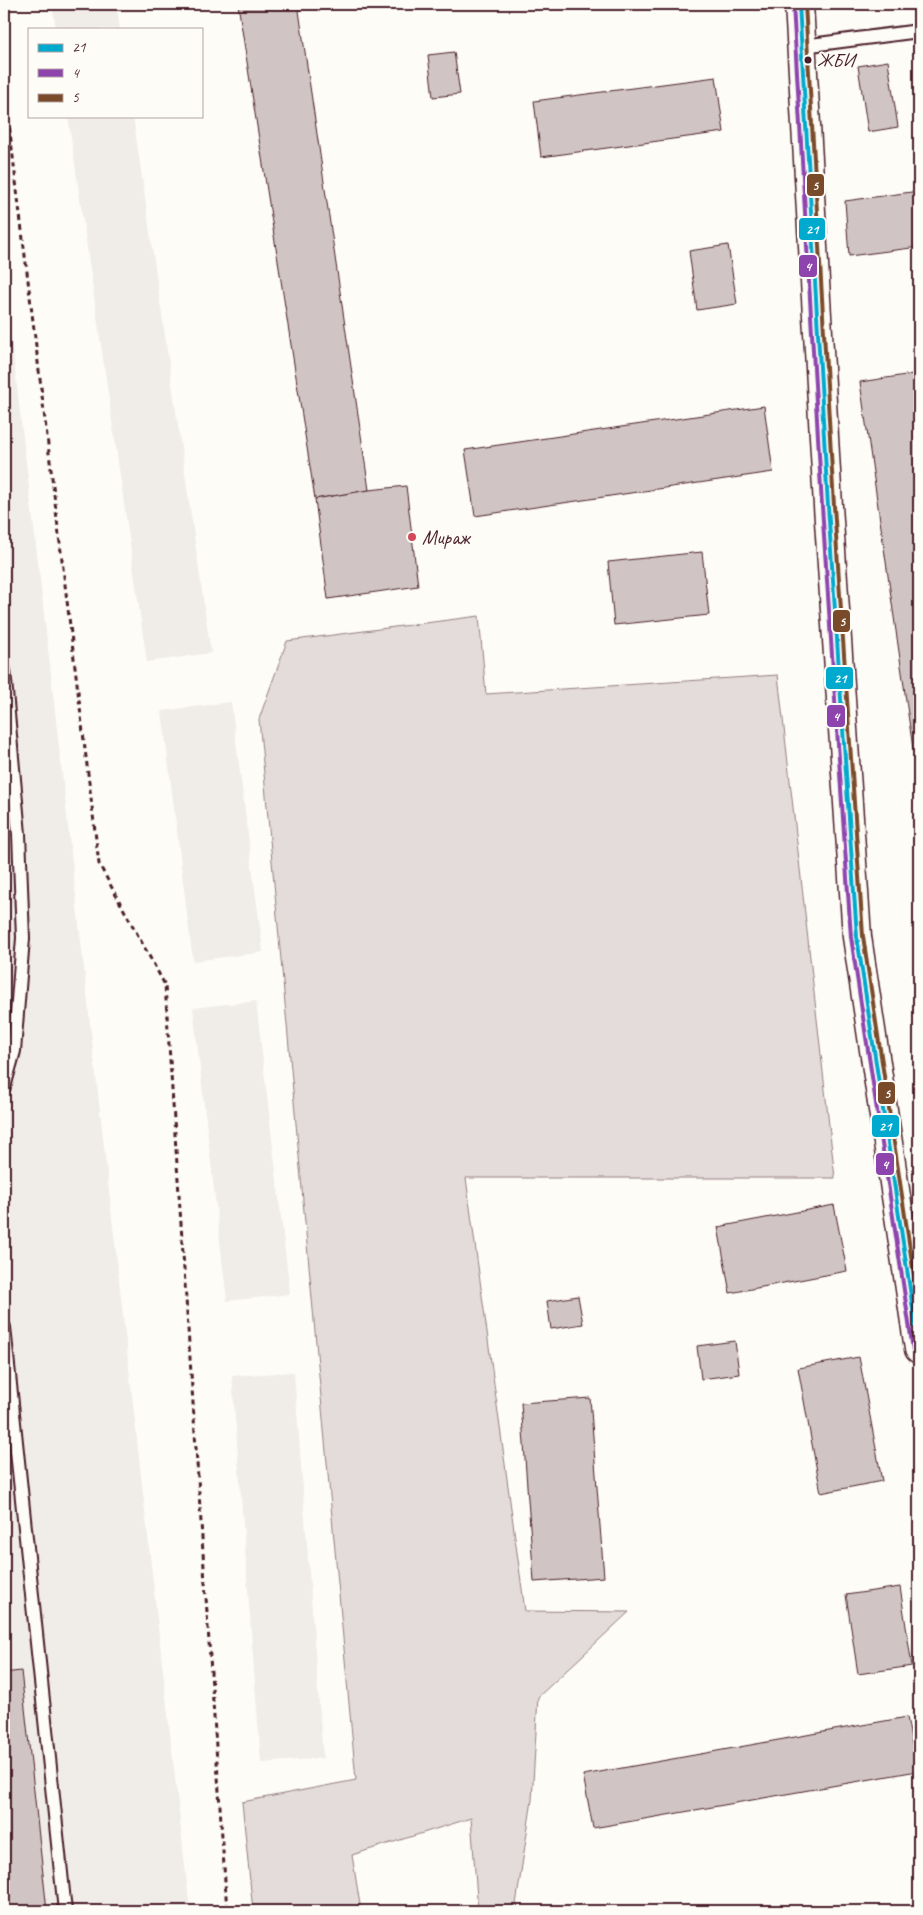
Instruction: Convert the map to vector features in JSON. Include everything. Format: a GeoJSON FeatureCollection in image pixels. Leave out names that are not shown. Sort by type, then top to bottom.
{"type":"FeatureCollection","features":[{"type":"Feature","properties":{"kind":"street"},"geometry":{"type":"LineString","coordinates":[[799,4],[828,506],[857,938],[919,1349]]}},
{"type":"Feature","properties":{"kind":"lane"},"geometry":{"type":"LineString","coordinates":[[802,46],[919,32]]}},
{"type":"Feature","properties":{"kind":"lane"},"geometry":{"type":"LineString","coordinates":[[4,670],[18,834],[22,938],[14,1051],[4,1087]]}},
{"type":"Feature","properties":{"kind":"lane"},"geometry":{"type":"LineString","coordinates":[[4,1327],[65,1911]]}},
{"type":"Feature","properties":{"kind":"path"},"geometry":{"type":"LineString","coordinates":[[4,83],[99,864],[165,985],[228,1911]]}},
{"type":"Feature","properties":{"kind":"shaded area"},"geometry":{"type":"Polygon","coordinates":[[[52,4],[116,4],[120,28],[56,28],[52,4]]]}},
{"type":"Feature","properties":{"kind":"shaded area"},"geometry":{"type":"Polygon","coordinates":[[[68,118],[133,118],[211,653],[147,662],[68,118]]]}},
{"type":"Feature","properties":{"kind":"shaded area"},"geometry":{"type":"Polygon","coordinates":[[[4,279],[42,596],[190,1911],[4,1911],[4,279]]]}},
{"type":"Feature","properties":{"kind":"shaded area"},"geometry":{"type":"Polygon","coordinates":[[[479,616],[486,694],[778,675],[835,1178],[466,1178],[525,1611],[629,1612],[538,1697],[532,1800],[515,1911],[478,1911],[471,1818],[352,1855],[361,1911],[253,1911],[242,1802],[356,1780],[259,719],[287,641],[479,616]]]}},
{"type":"Feature","properties":{"kind":"shaded area"},"geometry":{"type":"Polygon","coordinates":[[[231,702],[263,952],[193,961],[162,711],[231,702]]]}},
{"type":"Feature","properties":{"kind":"shaded area"},"geometry":{"type":"Polygon","coordinates":[[[256,1001],[290,1294],[227,1301],[193,1008],[256,1001]]]}},
{"type":"Feature","properties":{"kind":"shaded area"},"geometry":{"type":"Polygon","coordinates":[[[294,1372],[323,1758],[261,1763],[232,1376],[294,1372]]]}},
{"type":"Feature","properties":{"kind":"building"},"geometry":{"type":"Polygon","coordinates":[[[238,4],[298,4],[369,490],[315,499],[238,4]]]}},
{"type":"Feature","properties":{"kind":"building"},"geometry":{"type":"Polygon","coordinates":[[[454,52],[460,94],[433,97],[428,55],[454,52]]]}},
{"type":"Feature","properties":{"kind":"building"},"geometry":{"type":"Polygon","coordinates":[[[888,61],[898,127],[868,132],[858,66],[888,61]]]}},
{"type":"Feature","properties":{"kind":"building"},"geometry":{"type":"Polygon","coordinates":[[[716,77],[724,132],[541,157],[534,101],[716,77]]]}},
{"type":"Feature","properties":{"kind":"building"},"geometry":{"type":"Polygon","coordinates":[[[919,191],[919,247],[849,256],[845,201],[919,191]]]}},
{"type":"Feature","properties":{"kind":"building"},"geometry":{"type":"Polygon","coordinates":[[[728,245],[737,304],[697,310],[689,251],[728,245]]]}},
{"type":"Feature","properties":{"kind":"building"},"geometry":{"type":"Polygon","coordinates":[[[919,373],[919,790],[860,382],[919,373]]]}},
{"type":"Feature","properties":{"kind":"building"},"geometry":{"type":"Polygon","coordinates":[[[764,406],[773,472],[475,516],[465,450],[764,406]]]}},
{"type":"Feature","properties":{"kind":"building"},"geometry":{"type":"Polygon","coordinates":[[[406,486],[418,586],[328,599],[315,499],[406,486]]]}},
{"type":"Feature","properties":{"kind":"building"},"geometry":{"type":"Polygon","coordinates":[[[702,552],[709,615],[614,625],[608,562],[702,552]]]}},
{"type":"Feature","properties":{"kind":"building"},"geometry":{"type":"Polygon","coordinates":[[[919,1008],[919,1040],[917,1009],[919,1008]]]}},
{"type":"Feature","properties":{"kind":"building"},"geometry":{"type":"Polygon","coordinates":[[[834,1205],[847,1271],[730,1293],[718,1227],[834,1205]]]}},
{"type":"Feature","properties":{"kind":"building"},"geometry":{"type":"Polygon","coordinates":[[[578,1296],[583,1324],[551,1329],[547,1301],[578,1296]]]}},
{"type":"Feature","properties":{"kind":"building"},"geometry":{"type":"Polygon","coordinates":[[[735,1341],[739,1374],[701,1379],[697,1346],[735,1341]]]}},
{"type":"Feature","properties":{"kind":"building"},"geometry":{"type":"Polygon","coordinates":[[[859,1357],[882,1481],[821,1493],[798,1368],[859,1357]]]}},
{"type":"Feature","properties":{"kind":"building"},"geometry":{"type":"Polygon","coordinates":[[[590,1398],[604,1577],[534,1582],[521,1403],[590,1398]]]}},
{"type":"Feature","properties":{"kind":"building"},"geometry":{"type":"Polygon","coordinates":[[[900,1587],[912,1666],[858,1674],[846,1595],[900,1587]]]}},
{"type":"Feature","properties":{"kind":"building"},"geometry":{"type":"Polygon","coordinates":[[[21,1671],[47,1911],[4,1911],[4,1673],[21,1671]]]}},
{"type":"Feature","properties":{"kind":"building"},"geometry":{"type":"Polygon","coordinates":[[[907,1717],[917,1771],[593,1828],[583,1775],[907,1717]]]}},
{"type":"Feature","properties":{"kind":"transit line","name":"4"},"geometry":{"type":"LineString","coordinates":[[793,4],[822,506],[851,937],[913,1350]]}},
{"type":"Feature","properties":{"kind":"transit line","name":"21"},"geometry":{"type":"LineString","coordinates":[[799,4],[828,506],[857,937],[919,1349]]}},
{"type":"Feature","properties":{"kind":"transit line","name":"5"},"geometry":{"type":"LineString","coordinates":[[805,4],[834,506],[863,936],[919,1309]]}},
{"type":"Feature","properties":{"kind":"place","name":"ЖБИ"},"geometry":{"type":"Point","coordinates":[808,60]}},
{"type":"Feature","properties":{"kind":"place","name":"Мираж"},"geometry":{"type":"Point","coordinates":[412,537]}}]}
